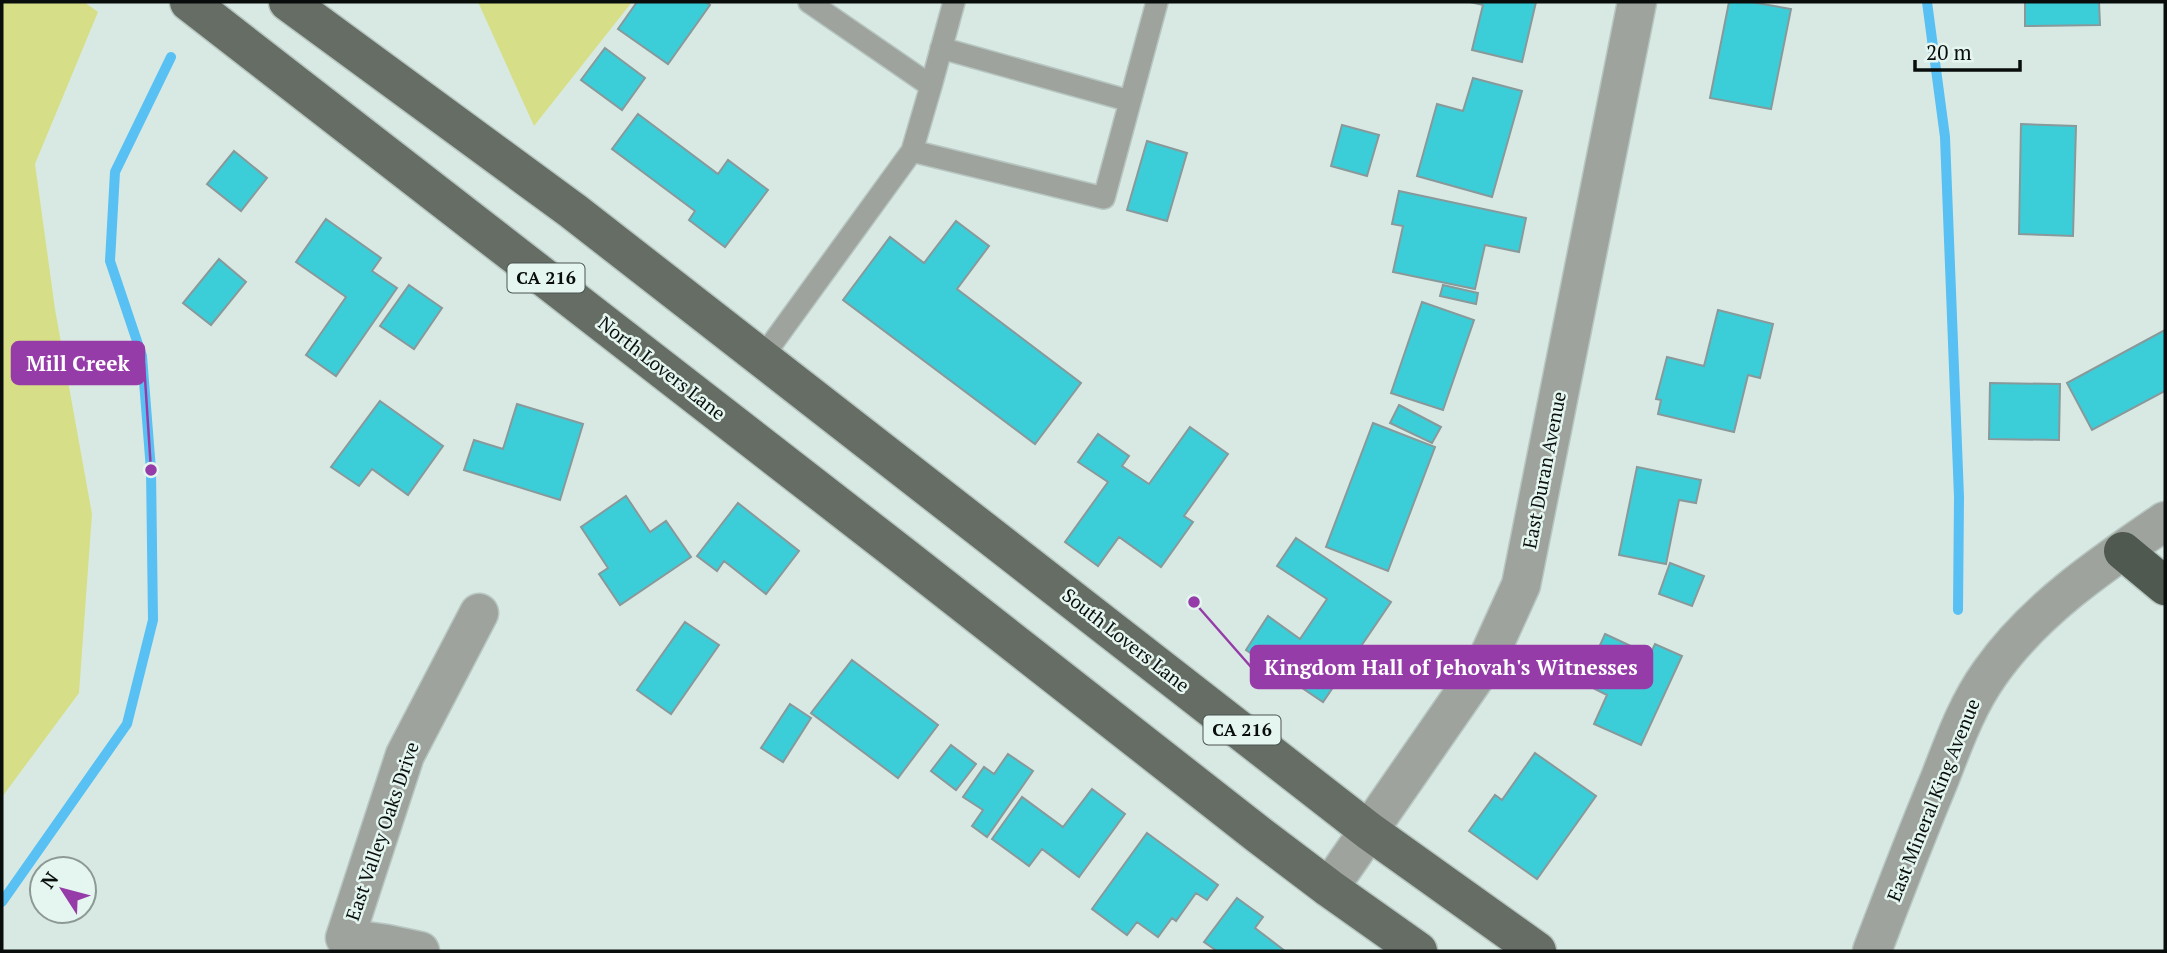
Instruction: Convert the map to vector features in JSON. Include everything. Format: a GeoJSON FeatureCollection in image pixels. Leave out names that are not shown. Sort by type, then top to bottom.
{"type":"FeatureCollection","features":[{"type":"Feature","properties":{"kind":"highway"},"geometry":{"type":"LineString","coordinates":[[2123,551],[2165,586]]}},
{"type":"Feature","properties":{"kind":"main road","name":"North Lovers Lane"},"geometry":{"type":"LineString","coordinates":[[189,2],[1329,888]]}},
{"type":"Feature","properties":{"kind":"main road","name":"CA 216"},"geometry":{"type":"LineString","coordinates":[[305,7],[573,211],[761,359]]}},
{"type":"Feature","properties":{"kind":"main road","name":"South Lovers Lane"},"geometry":{"type":"LineString","coordinates":[[761,359],[1369,831],[1537,951]]}},
{"type":"Feature","properties":{"kind":"main road","name":"CA 216"},"geometry":{"type":"LineString","coordinates":[[1329,888],[1419,951]]}},
{"type":"Feature","properties":{"kind":"street","name":"East Duran Avenue"},"geometry":{"type":"LineString","coordinates":[[1329,888],[1487,660],[1521,585],[1637,2]]}},
{"type":"Feature","properties":{"kind":"street","name":"East Mineral King Avenue"},"geometry":{"type":"LineString","coordinates":[[1872,951],[1909,853],[1978,691],[1992,669],[2023,633],[2056,603],[2165,521]]}},
{"type":"Feature","properties":{"kind":"street","name":"East Valley Oaks Drive"},"geometry":{"type":"LineString","coordinates":[[420,951],[345,938],[405,755],[480,613]]}},
{"type":"Feature","properties":{"kind":"lane"},"geometry":{"type":"LineString","coordinates":[[809,2],[931,86]]}},
{"type":"Feature","properties":{"kind":"lane"},"geometry":{"type":"LineString","coordinates":[[761,359],[912,151],[954,2]]}},
{"type":"Feature","properties":{"kind":"lane"},"geometry":{"type":"LineString","coordinates":[[912,151],[1104,198],[1155,2]]}},
{"type":"Feature","properties":{"kind":"lane"},"geometry":{"type":"LineString","coordinates":[[941,48],[1130,101]]}},
{"type":"Feature","properties":{"kind":"green space"},"geometry":{"type":"Polygon","coordinates":[[[2,2],[84,2],[98,12],[35,164],[55,309],[92,514],[79,693],[2,797],[2,2]]]}},
{"type":"Feature","properties":{"kind":"green space"},"geometry":{"type":"Polygon","coordinates":[[[478,2],[632,2],[534,126],[478,2]]]}},
{"type":"Feature","properties":{"kind":"building"},"geometry":{"type":"Polygon","coordinates":[[[637,2],[706,2],[710,5],[668,64],[618,29],[637,2]]]}},
{"type":"Feature","properties":{"kind":"building"},"geometry":{"type":"Polygon","coordinates":[[[1470,2],[1536,2],[1522,62],[1472,50],[1483,5],[1470,2]]]}},
{"type":"Feature","properties":{"kind":"building"},"geometry":{"type":"Polygon","coordinates":[[[1729,2],[1751,2],[1791,9],[1771,109],[1710,98],[1729,2]]]}},
{"type":"Feature","properties":{"kind":"building"},"geometry":{"type":"Polygon","coordinates":[[[2025,2],[2099,2],[2100,25],[2025,26],[2025,2]]]}},
{"type":"Feature","properties":{"kind":"building"},"geometry":{"type":"Polygon","coordinates":[[[605,48],[645,78],[622,110],[581,80],[605,48]]]}},
{"type":"Feature","properties":{"kind":"building"},"geometry":{"type":"Polygon","coordinates":[[[1473,78],[1522,91],[1492,197],[1417,176],[1437,104],[1463,111],[1473,78]]]}},
{"type":"Feature","properties":{"kind":"building"},"geometry":{"type":"Polygon","coordinates":[[[638,114],[718,174],[728,160],[768,190],[725,247],[689,220],[695,211],[612,149],[638,114]]]}},
{"type":"Feature","properties":{"kind":"building"},"geometry":{"type":"Polygon","coordinates":[[[2021,124],[2076,126],[2073,236],[2019,234],[2021,124]]]}},
{"type":"Feature","properties":{"kind":"building"},"geometry":{"type":"Polygon","coordinates":[[[1342,125],[1379,135],[1367,176],[1331,166],[1342,125]]]}},
{"type":"Feature","properties":{"kind":"building"},"geometry":{"type":"Polygon","coordinates":[[[1147,141],[1187,153],[1167,221],[1127,210],[1147,141]]]}},
{"type":"Feature","properties":{"kind":"building"},"geometry":{"type":"Polygon","coordinates":[[[234,151],[267,178],[241,211],[207,184],[234,151]]]}},
{"type":"Feature","properties":{"kind":"building"},"geometry":{"type":"Polygon","coordinates":[[[1399,191],[1526,218],[1519,252],[1485,245],[1475,289],[1393,272],[1403,226],[1392,224],[1399,191]]]}},
{"type":"Feature","properties":{"kind":"building"},"geometry":{"type":"Polygon","coordinates":[[[326,219],[381,258],[372,271],[397,288],[336,376],[306,355],[346,297],[296,262],[326,219]]]}},
{"type":"Feature","properties":{"kind":"building"},"geometry":{"type":"Polygon","coordinates":[[[956,221],[989,246],[957,289],[1081,383],[1035,444],[843,300],[890,237],[924,263],[956,221]]]}},
{"type":"Feature","properties":{"kind":"building"},"geometry":{"type":"Polygon","coordinates":[[[219,259],[246,282],[211,325],[183,303],[219,259]]]}},
{"type":"Feature","properties":{"kind":"building"},"geometry":{"type":"Polygon","coordinates":[[[409,285],[442,308],[414,349],[380,326],[409,285]]]}},
{"type":"Feature","properties":{"kind":"building"},"geometry":{"type":"Polygon","coordinates":[[[1443,285],[1478,293],[1476,304],[1440,296],[1443,285]]]}},
{"type":"Feature","properties":{"kind":"building"},"geometry":{"type":"Polygon","coordinates":[[[1422,302],[1474,320],[1443,410],[1391,393],[1422,302]]]}},
{"type":"Feature","properties":{"kind":"building"},"geometry":{"type":"Polygon","coordinates":[[[1718,310],[1773,324],[1760,378],[1748,375],[1734,432],[1658,414],[1661,400],[1656,399],[1667,357],[1704,366],[1718,310]]]}},
{"type":"Feature","properties":{"kind":"building"},"geometry":{"type":"Polygon","coordinates":[[[2165,330],[2165,391],[2092,430],[2067,383],[2165,330]]]}},
{"type":"Feature","properties":{"kind":"building"},"geometry":{"type":"Polygon","coordinates":[[[1990,383],[2060,384],[2059,440],[1989,439],[1990,383]]]}},
{"type":"Feature","properties":{"kind":"building"},"geometry":{"type":"Polygon","coordinates":[[[380,401],[443,446],[408,495],[372,469],[359,486],[331,467],[380,401]]]}},
{"type":"Feature","properties":{"kind":"building"},"geometry":{"type":"Polygon","coordinates":[[[517,404],[583,424],[560,500],[464,470],[474,440],[503,449],[517,404]]]}},
{"type":"Feature","properties":{"kind":"building"},"geometry":{"type":"Polygon","coordinates":[[[1399,405],[1441,427],[1432,443],[1390,423],[1399,405]]]}},
{"type":"Feature","properties":{"kind":"building"},"geometry":{"type":"Polygon","coordinates":[[[1373,423],[1435,447],[1388,571],[1326,547],[1373,423]]]}},
{"type":"Feature","properties":{"kind":"building"},"geometry":{"type":"Polygon","coordinates":[[[1190,427],[1228,454],[1184,516],[1193,522],[1161,567],[1119,537],[1098,566],[1065,542],[1108,482],[1078,462],[1098,434],[1129,456],[1122,466],[1149,484],[1190,427]]]}},
{"type":"Feature","properties":{"kind":"building"},"geometry":{"type":"Polygon","coordinates":[[[1637,467],[1701,480],[1696,503],[1679,500],[1666,564],[1619,555],[1637,467]]]}},
{"type":"Feature","properties":{"kind":"building"},"geometry":{"type":"Polygon","coordinates":[[[626,496],[650,532],[666,521],[691,557],[620,605],[599,574],[608,568],[581,527],[626,496]]]}},
{"type":"Feature","properties":{"kind":"building"},"geometry":{"type":"Polygon","coordinates":[[[738,503],[799,551],[766,594],[724,561],[717,571],[697,556],[738,503]]]}},
{"type":"Feature","properties":{"kind":"building"},"geometry":{"type":"Polygon","coordinates":[[[1296,538],[1391,602],[1323,702],[1246,650],[1268,616],[1300,639],[1327,599],[1277,566],[1296,538]]]}},
{"type":"Feature","properties":{"kind":"building"},"geometry":{"type":"Polygon","coordinates":[[[1670,563],[1704,576],[1692,606],[1659,594],[1670,563]]]}},
{"type":"Feature","properties":{"kind":"building"},"geometry":{"type":"Polygon","coordinates":[[[685,622],[719,645],[671,714],[637,690],[685,622]]]}},
{"type":"Feature","properties":{"kind":"building"},"geometry":{"type":"Polygon","coordinates":[[[1605,634],[1650,655],[1655,644],[1682,656],[1641,745],[1594,724],[1607,695],[1583,683],[1605,634]]]}},
{"type":"Feature","properties":{"kind":"building"},"geometry":{"type":"Polygon","coordinates":[[[852,660],[938,725],[898,778],[811,713],[852,660]]]}},
{"type":"Feature","properties":{"kind":"building"},"geometry":{"type":"Polygon","coordinates":[[[790,704],[811,718],[783,762],[761,748],[790,704]]]}},
{"type":"Feature","properties":{"kind":"building"},"geometry":{"type":"Polygon","coordinates":[[[951,745],[976,764],[956,790],[931,771],[951,745]]]}},
{"type":"Feature","properties":{"kind":"building"},"geometry":{"type":"Polygon","coordinates":[[[1535,753],[1596,796],[1537,879],[1469,831],[1495,795],[1502,800],[1535,753]]]}},
{"type":"Feature","properties":{"kind":"building"},"geometry":{"type":"Polygon","coordinates":[[[1008,754],[1033,771],[987,837],[972,826],[983,810],[963,797],[984,767],[994,774],[1008,754]]]}},
{"type":"Feature","properties":{"kind":"building"},"geometry":{"type":"Polygon","coordinates":[[[1092,789],[1125,814],[1079,877],[1042,849],[1029,866],[992,839],[1022,797],[1063,827],[1092,789]]]}},
{"type":"Feature","properties":{"kind":"building"},"geometry":{"type":"Polygon","coordinates":[[[1147,833],[1218,885],[1207,900],[1196,893],[1176,921],[1172,918],[1158,937],[1137,922],[1127,935],[1092,909],[1147,833]]]}},
{"type":"Feature","properties":{"kind":"building"},"geometry":{"type":"Polygon","coordinates":[[[1237,898],[1263,917],[1255,928],[1285,951],[1217,951],[1204,942],[1237,898]]]}},
{"type":"Feature","properties":{"kind":"waterway"},"geometry":{"type":"LineString","coordinates":[[1927,2],[1945,137],[1959,497],[1958,610]]}},
{"type":"Feature","properties":{"kind":"waterway"},"geometry":{"type":"LineString","coordinates":[[2,902],[127,724],[153,620],[151,470],[142,356],[110,261],[115,172],[171,57]]}},
{"type":"Feature","properties":{"kind":"place","name":"Mill Creek"},"geometry":{"type":"Point","coordinates":[151,470]}},
{"type":"Feature","properties":{"kind":"place","name":"Kingdom Hall of Jehovah's Witnesses"},"geometry":{"type":"Point","coordinates":[1194,602]}}]}
